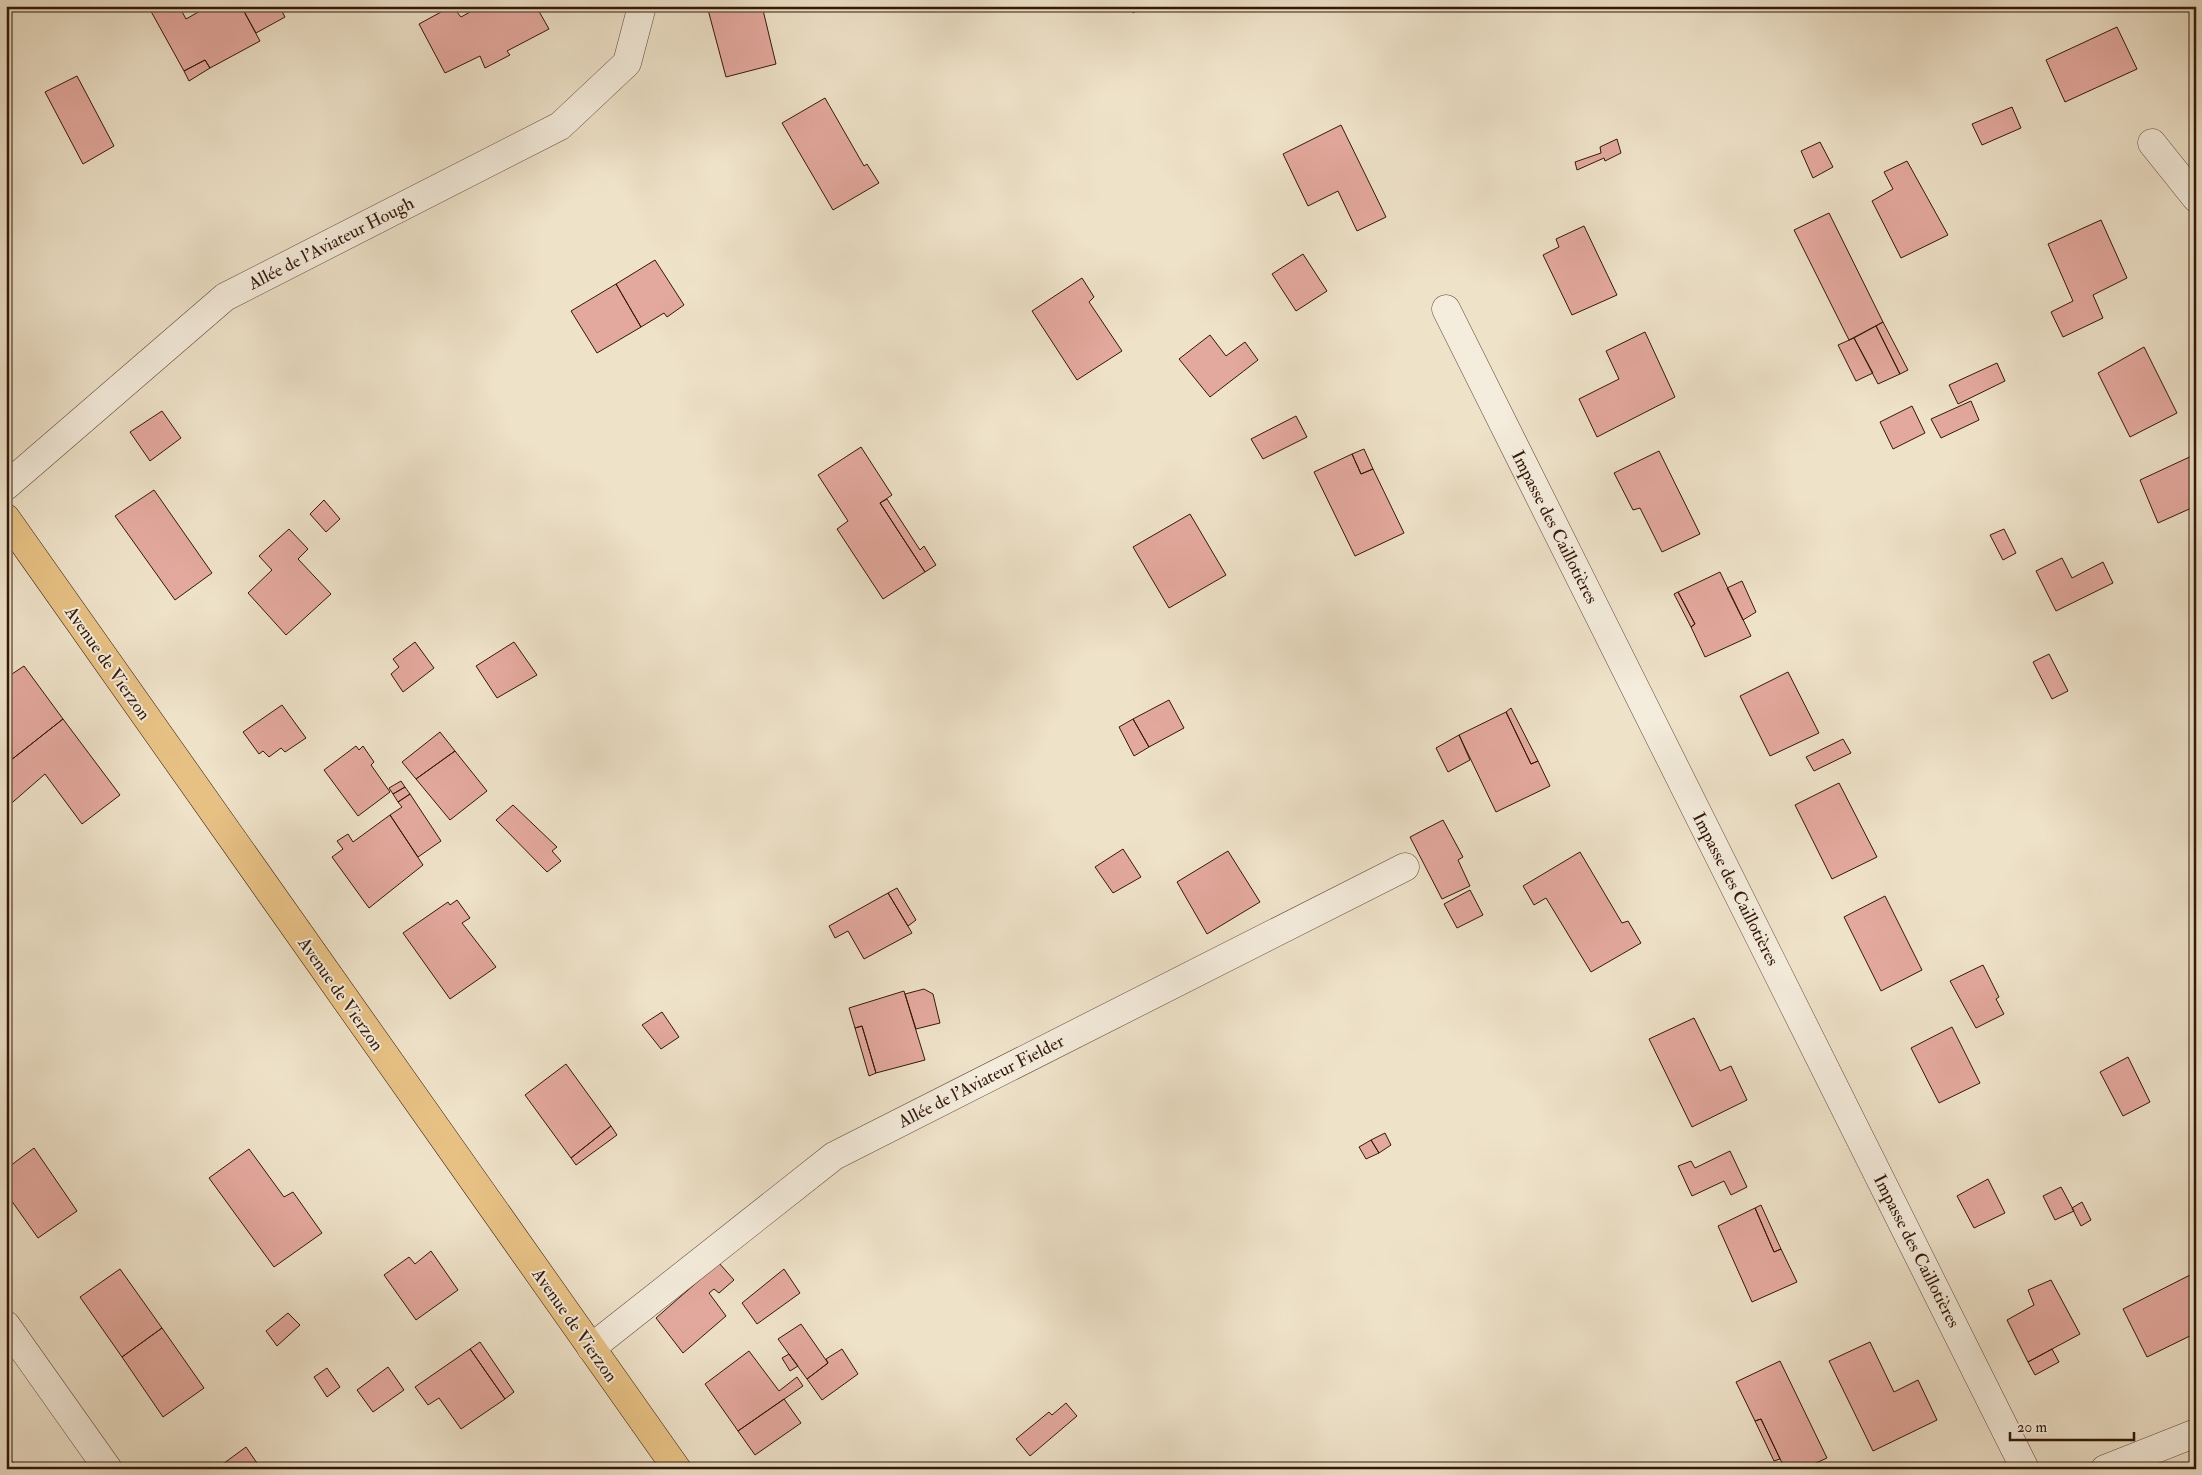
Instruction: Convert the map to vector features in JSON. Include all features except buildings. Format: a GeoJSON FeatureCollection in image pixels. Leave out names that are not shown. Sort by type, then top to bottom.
{"type":"FeatureCollection","features":[{"type":"Feature","properties":{"kind":"main road","name":"Avenue de Vierzon"},"geometry":{"type":"LineString","coordinates":[[6,518],[677,1469]]}},
{"type":"Feature","properties":{"kind":"street","name":"Allée de l'Aviateur Hough"},"geometry":{"type":"LineString","coordinates":[[6,486],[225,297],[560,126],[627,63],[642,6]]}},
{"type":"Feature","properties":{"kind":"street"},"geometry":{"type":"LineString","coordinates":[[2152,143],[2196,198]]}},
{"type":"Feature","properties":{"kind":"street","name":"Impasse des Caillotières"},"geometry":{"type":"LineString","coordinates":[[1446,309],[2026,1469]]}},
{"type":"Feature","properties":{"kind":"street","name":"Allée de l'Aviateur Fielder"},"geometry":{"type":"LineString","coordinates":[[591,1348],[834,1156],[1405,867]]}},
{"type":"Feature","properties":{"kind":"street"},"geometry":{"type":"LineString","coordinates":[[6,1325],[108,1469]]}},
{"type":"Feature","properties":{"kind":"street"},"geometry":{"type":"LineString","coordinates":[[2105,1469],[2196,1433]]}}]}
